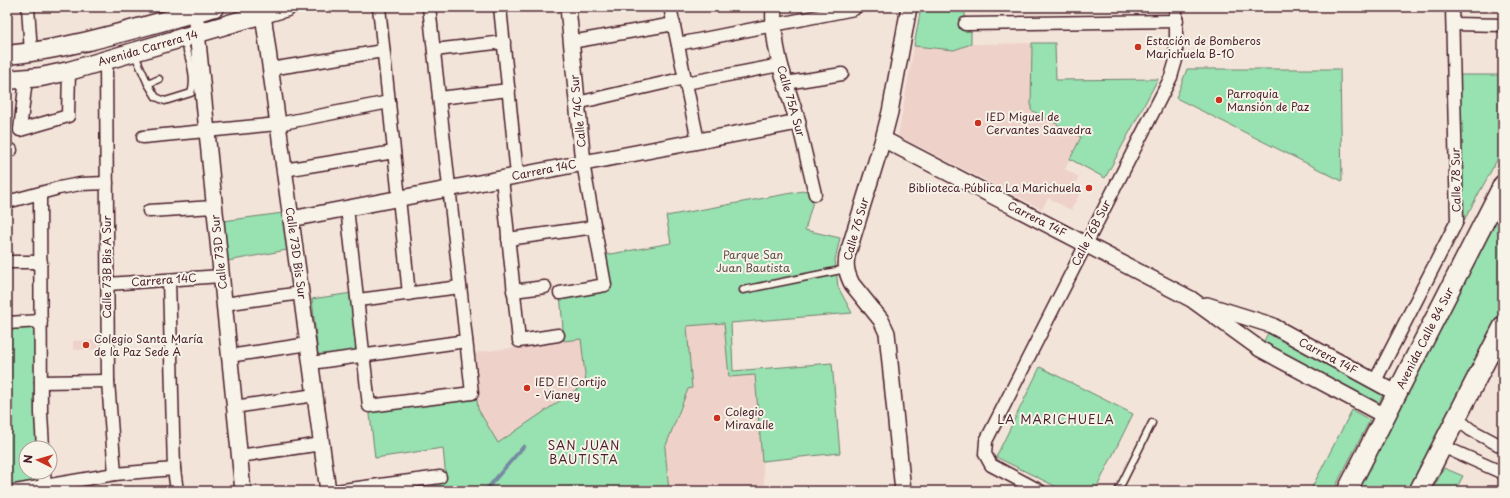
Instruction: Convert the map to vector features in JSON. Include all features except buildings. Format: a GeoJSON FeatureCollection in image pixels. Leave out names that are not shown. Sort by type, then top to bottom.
{"type":"FeatureCollection","features":[{"type":"Feature","properties":{"kind":"highway","name":"Avenida Calle 84 Sur"},"geometry":{"type":"LineString","coordinates":[[1347,491],[1503,185]]}},
{"type":"Feature","properties":{"kind":"highway"},"geometry":{"type":"LineString","coordinates":[[1419,491],[1503,327]]}},
{"type":"Feature","properties":{"kind":"main road","name":"Avenida Carrera 14"},"geometry":{"type":"LineString","coordinates":[[7,55],[31,53],[69,46],[215,7]]}},
{"type":"Feature","properties":{"kind":"main road","name":"Avenida Carrera 14"},"geometry":{"type":"LineString","coordinates":[[7,80],[26,79],[69,71],[287,7]]}},
{"type":"Feature","properties":{"kind":"street"},"geometry":{"type":"LineString","coordinates":[[28,7],[31,53]]}},
{"type":"Feature","properties":{"kind":"street"},"geometry":{"type":"LineString","coordinates":[[379,7],[409,294]]}},
{"type":"Feature","properties":{"kind":"street"},"geometry":{"type":"LineString","coordinates":[[347,208],[369,406],[472,393],[429,7]]}},
{"type":"Feature","properties":{"kind":"street"},"geometry":{"type":"LineString","coordinates":[[500,7],[517,176]]}},
{"type":"Feature","properties":{"kind":"street","name":"Calle 74C Sur"},"geometry":{"type":"LineString","coordinates":[[560,293],[605,285],[583,163],[568,7]]}},
{"type":"Feature","properties":{"kind":"street"},"geometry":{"type":"LineString","coordinates":[[670,7],[698,141]]}},
{"type":"Feature","properties":{"kind":"street","name":"Calle 75A Sur"},"geometry":{"type":"LineString","coordinates":[[774,7],[773,25],[780,65],[798,122],[815,194]]}},
{"type":"Feature","properties":{"kind":"street","name":"Calle 76 Sur"},"geometry":{"type":"LineString","coordinates":[[903,491],[887,333],[884,325],[852,284],[846,269],[846,256],[883,140],[890,112],[909,7]]}},
{"type":"Feature","properties":{"kind":"street","name":"Calle 76B Sur"},"geometry":{"type":"LineString","coordinates":[[1040,491],[994,467],[989,462],[985,454],[987,437],[1174,69],[1177,44],[1176,7]]}},
{"type":"Feature","properties":{"kind":"street","name":"Calle 78 Sur"},"geometry":{"type":"LineString","coordinates":[[1375,382],[1457,221],[1452,7]]}},
{"type":"Feature","properties":{"kind":"street"},"geometry":{"type":"LineString","coordinates":[[678,44],[854,9]]}},
{"type":"Feature","properties":{"kind":"street","name":"Calle 73D Sur"},"geometry":{"type":"LineString","coordinates":[[195,12],[190,35],[192,70],[206,130],[243,491]]}},
{"type":"Feature","properties":{"kind":"street","name":"Calle 73D Bis Sur"},"geometry":{"type":"LineString","coordinates":[[263,14],[328,491]]}},
{"type":"Feature","properties":{"kind":"street"},"geometry":{"type":"LineString","coordinates":[[965,24],[1177,21]]}},
{"type":"Feature","properties":{"kind":"street"},"geometry":{"type":"LineString","coordinates":[[571,42],[674,24]]}},
{"type":"Feature","properties":{"kind":"street"},"geometry":{"type":"LineString","coordinates":[[1453,24],[1503,25]]}},
{"type":"Feature","properties":{"kind":"street"},"geometry":{"type":"LineString","coordinates":[[434,50],[504,42]]}},
{"type":"Feature","properties":{"kind":"street"},"geometry":{"type":"LineString","coordinates":[[270,69],[383,51]]}},
{"type":"Feature","properties":{"kind":"street","name":"Calle 73B Bis A Sur"},"geometry":{"type":"LineString","coordinates":[[106,60],[108,381],[115,474]]}},
{"type":"Feature","properties":{"kind":"street"},"geometry":{"type":"LineString","coordinates":[[577,103],[685,81],[780,65]]}},
{"type":"Feature","properties":{"kind":"street"},"geometry":{"type":"LineString","coordinates":[[26,79],[20,130],[68,116],[69,71]]}},
{"type":"Feature","properties":{"kind":"street"},"geometry":{"type":"LineString","coordinates":[[786,83],[842,74]]}},
{"type":"Feature","properties":{"kind":"street"},"geometry":{"type":"LineString","coordinates":[[439,98],[509,90]]}},
{"type":"Feature","properties":{"kind":"street"},"geometry":{"type":"LineString","coordinates":[[143,137],[278,124],[389,102]]}},
{"type":"Feature","properties":{"kind":"street","name":"Carrera 14C"},"geometry":{"type":"LineString","coordinates":[[291,219],[798,122]]}},
{"type":"Feature","properties":{"kind":"street","name":"Carrera 14F"},"geometry":{"type":"LineString","coordinates":[[883,140],[1191,299],[1260,349],[1385,416]]}},
{"type":"Feature","properties":{"kind":"street"},"geometry":{"type":"LineString","coordinates":[[284,170],[394,152]]}},
{"type":"Feature","properties":{"kind":"street"},"geometry":{"type":"LineString","coordinates":[[502,178],[519,340],[558,335]]}},
{"type":"Feature","properties":{"kind":"street"},"geometry":{"type":"LineString","coordinates":[[7,202],[80,184],[107,183]]}},
{"type":"Feature","properties":{"kind":"street"},"geometry":{"type":"LineString","coordinates":[[40,194],[43,440]]}},
{"type":"Feature","properties":{"kind":"street"},"geometry":{"type":"LineString","coordinates":[[148,211],[214,207]]}},
{"type":"Feature","properties":{"kind":"street"},"geometry":{"type":"LineString","coordinates":[[508,240],[595,227]]}},
{"type":"Feature","properties":{"kind":"street"},"geometry":{"type":"LineString","coordinates":[[7,262],[41,262]]}},
{"type":"Feature","properties":{"kind":"street","name":"Carrera 14C"},"geometry":{"type":"LineString","coordinates":[[108,284],[221,276]]}},
{"type":"Feature","properties":{"kind":"street"},"geometry":{"type":"LineString","coordinates":[[170,280],[174,469],[177,491]]}},
{"type":"Feature","properties":{"kind":"street"},"geometry":{"type":"LineString","coordinates":[[358,300],[460,287]]}},
{"type":"Feature","properties":{"kind":"street"},"geometry":{"type":"LineString","coordinates":[[513,290],[545,287]]}},
{"type":"Feature","properties":{"kind":"street"},"geometry":{"type":"LineString","coordinates":[[224,304],[301,293]]}},
{"type":"Feature","properties":{"kind":"street","name":"Carrera 14F"},"geometry":{"type":"LineString","coordinates":[[1191,299],[1271,325],[1396,393]]}},
{"type":"Feature","properties":{"kind":"street"},"geometry":{"type":"LineString","coordinates":[[7,323],[41,321]]}},
{"type":"Feature","properties":{"kind":"street"},"geometry":{"type":"LineString","coordinates":[[311,363],[466,341]]}},
{"type":"Feature","properties":{"kind":"street"},"geometry":{"type":"LineString","coordinates":[[229,356],[308,344]]}},
{"type":"Feature","properties":{"kind":"street"},"geometry":{"type":"LineString","coordinates":[[41,382],[108,381]]}},
{"type":"Feature","properties":{"kind":"street"},"geometry":{"type":"LineString","coordinates":[[234,407],[315,395]]}},
{"type":"Feature","properties":{"kind":"street"},"geometry":{"type":"LineString","coordinates":[[1456,418],[1471,430],[1503,447]]}},
{"type":"Feature","properties":{"kind":"street"},"geometry":{"type":"LineString","coordinates":[[239,456],[322,444]]}},
{"type":"Feature","properties":{"kind":"street"},"geometry":{"type":"LineString","coordinates":[[1442,446],[1503,473]]}},
{"type":"Feature","properties":{"kind":"street"},"geometry":{"type":"LineString","coordinates":[[15,491],[45,488],[115,474],[174,469]]}},
{"type":"Feature","properties":{"kind":"street"},"geometry":{"type":"LineString","coordinates":[[334,491],[440,477]]}},
{"type":"Feature","properties":{"kind":"lane"},"geometry":{"type":"LineString","coordinates":[[134,52],[148,84],[156,97],[165,102],[191,93],[193,87],[192,70]]}},
{"type":"Feature","properties":{"kind":"lane"},"geometry":{"type":"LineString","coordinates":[[148,84],[160,79]]}},
{"type":"Feature","properties":{"kind":"lane"},"geometry":{"type":"LineString","coordinates":[[743,290],[846,269]]}},
{"type":"Feature","properties":{"kind":"lane"},"geometry":{"type":"LineString","coordinates":[[1118,491],[1152,423]]}},
{"type":"Feature","properties":{"kind":"shaded area","name":"IED Miguel de Cervantes Saavedra"},"geometry":{"type":"Polygon","coordinates":[[[1032,43],[1031,110],[1081,137],[1065,169],[1079,177],[1074,186],[1082,190],[1071,210],[1048,198],[1042,209],[898,136],[914,46],[954,50],[971,44],[1032,43]]]}},
{"type":"Feature","properties":{"kind":"shaded area","name":"Colegio Miravalle"},"geometry":{"type":"Polygon","coordinates":[[[724,323],[729,376],[755,374],[765,491],[669,491],[665,448],[688,389],[692,388],[687,326],[724,323]]]}},
{"type":"Feature","properties":{"kind":"shaded area","name":"IED El Cortijo - Vianey"},"geometry":{"type":"Polygon","coordinates":[[[581,339],[586,383],[498,443],[478,409],[472,353],[581,339]]]}},
{"type":"Feature","properties":{"kind":"shaded area","name":"Colegio Santa María de la Paz Sede A"},"geometry":{"type":"Polygon","coordinates":[[[99,340],[100,349],[73,350],[73,341],[99,340]]]}},
{"type":"Feature","properties":{"kind":"green space"},"geometry":{"type":"Polygon","coordinates":[[[921,7],[965,7],[965,24],[971,24],[971,44],[954,50],[914,46],[921,7]]]}},
{"type":"Feature","properties":{"kind":"green space"},"geometry":{"type":"Polygon","coordinates":[[[1032,43],[1055,43],[1056,80],[1158,79],[1105,178],[1070,159],[1081,137],[1031,110],[1032,43]]]}},
{"type":"Feature","properties":{"kind":"green space"},"geometry":{"type":"Polygon","coordinates":[[[1187,69],[1340,69],[1342,181],[1176,98],[1187,69]]]}},
{"type":"Feature","properties":{"kind":"green space"},"geometry":{"type":"Polygon","coordinates":[[[1460,75],[1503,75],[1503,149],[1461,226],[1460,75]]]}},
{"type":"Feature","properties":{"kind":"green space","name":"Parque San Juan Bautista"},"geometry":{"type":"Polygon","coordinates":[[[814,189],[815,194],[805,230],[840,238],[835,260],[838,287],[852,313],[731,323],[733,371],[832,363],[840,453],[762,461],[755,375],[729,377],[724,323],[687,326],[692,388],[688,389],[665,448],[669,491],[435,491],[434,481],[446,479],[443,448],[375,458],[369,406],[476,392],[478,409],[498,443],[586,383],[581,339],[564,341],[560,293],[605,285],[600,256],[671,243],[666,216],[814,189]]]}},
{"type":"Feature","properties":{"kind":"green space"},"geometry":{"type":"Polygon","coordinates":[[[1503,201],[1503,306],[1409,491],[1355,491],[1503,201]]]}},
{"type":"Feature","properties":{"kind":"green space"},"geometry":{"type":"Polygon","coordinates":[[[283,213],[287,250],[228,261],[223,221],[283,213]]]}},
{"type":"Feature","properties":{"kind":"green space"},"geometry":{"type":"Polygon","coordinates":[[[352,293],[359,351],[318,355],[312,299],[352,293]]]}},
{"type":"Feature","properties":{"kind":"green space"},"geometry":{"type":"Polygon","coordinates":[[[35,325],[37,440],[18,440],[18,480],[39,480],[39,484],[7,489],[7,327],[35,325]]]}},
{"type":"Feature","properties":{"kind":"green space"},"geometry":{"type":"Polygon","coordinates":[[[1270,329],[1385,391],[1377,406],[1262,345],[1270,329]]]}},
{"type":"Feature","properties":{"kind":"green space"},"geometry":{"type":"Polygon","coordinates":[[[1040,367],[1133,414],[1095,491],[1065,491],[996,457],[1040,367]]]}},
{"type":"Feature","properties":{"kind":"green space"},"geometry":{"type":"Polygon","coordinates":[[[1352,410],[1370,420],[1333,491],[1310,491],[1352,410]]]}},
{"type":"Feature","properties":{"kind":"green space"},"geometry":{"type":"Polygon","coordinates":[[[1444,468],[1463,476],[1455,491],[1432,491],[1444,468]]]}},
{"type":"Feature","properties":{"kind":"waterway"},"geometry":{"type":"LineString","coordinates":[[485,491],[524,446]]}},
{"type":"Feature","properties":{"kind":"place","name":"Estación de Bomberos Marichuela B-10"},"geometry":{"type":"Point","coordinates":[1138,47]}},
{"type":"Feature","properties":{"kind":"place","name":"Parroquia Mansión de Paz"},"geometry":{"type":"Point","coordinates":[1219,100]}},
{"type":"Feature","properties":{"kind":"place","name":"IED Miguel de Cervantes Saavedra"},"geometry":{"type":"Point","coordinates":[978,123]}},
{"type":"Feature","properties":{"kind":"place","name":"Biblioteca Pública La Marichuela"},"geometry":{"type":"Point","coordinates":[1089,188]}},
{"type":"Feature","properties":{"kind":"place","name":"Colegio Santa María de la Paz Sede A"},"geometry":{"type":"Point","coordinates":[86,345]}},
{"type":"Feature","properties":{"kind":"place","name":"IED El Cortijo - Vianey"},"geometry":{"type":"Point","coordinates":[527,388]}},
{"type":"Feature","properties":{"kind":"place","name":"Colegio Miravalle"},"geometry":{"type":"Point","coordinates":[717,418]}},
{"type":"Feature","properties":{"kind":"district","name":"LA MARICHUELA"},"geometry":{"type":"Point","coordinates":[1056,420]}},
{"type":"Feature","properties":{"kind":"district","name":"SAN JUAN BAUTISTA"},"geometry":{"type":"Point","coordinates":[584,453]}}]}
